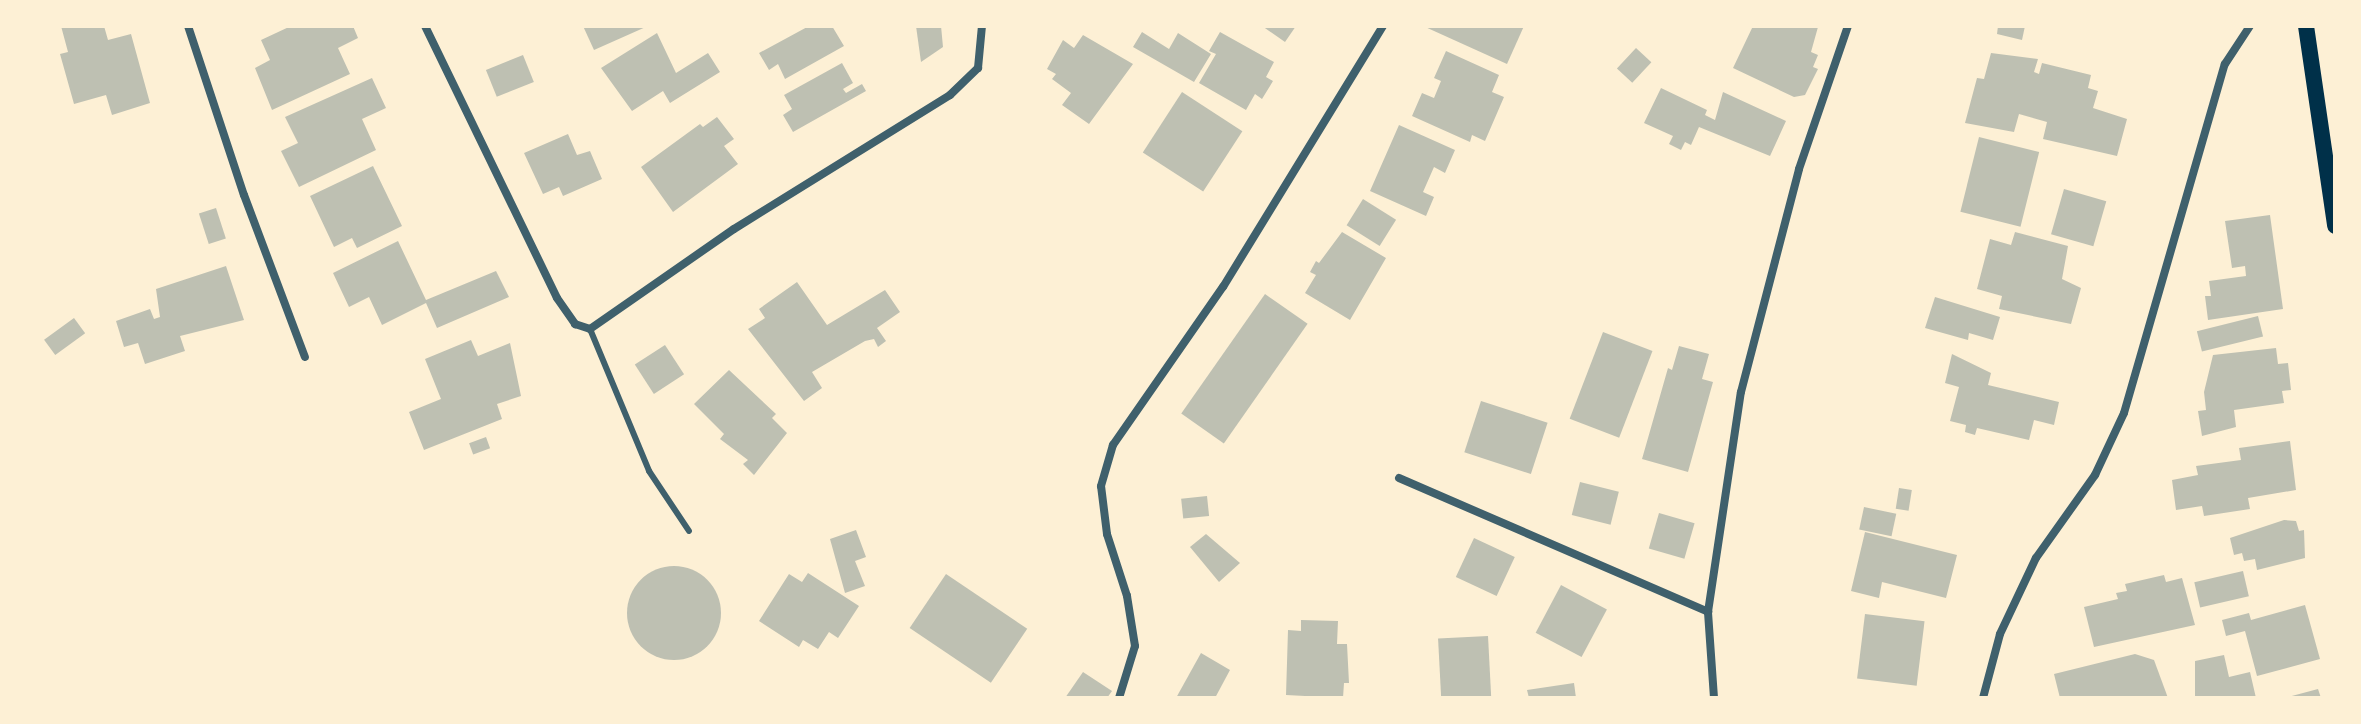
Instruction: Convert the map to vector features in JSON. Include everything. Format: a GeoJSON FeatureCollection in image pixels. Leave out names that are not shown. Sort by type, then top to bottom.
{"type":"FeatureCollection","features":[{"type":"Feature","properties":{"kind":"main road"},"geometry":{"type":"LineString","coordinates":[[2306,26],[2335,226]]}},
{"type":"Feature","properties":{"kind":"street"},"geometry":{"type":"LineString","coordinates":[[188,26],[244,195],[305,357]]}},
{"type":"Feature","properties":{"kind":"street"},"geometry":{"type":"LineString","coordinates":[[425,26],[557,298],[575,324],[590,329],[734,229],[950,95],[978,68],[982,26]]}},
{"type":"Feature","properties":{"kind":"street"},"geometry":{"type":"LineString","coordinates":[[1119,698],[1135,646],[1127,596],[1107,534],[1101,486],[1113,445],[1223,287],[1383,26]]}},
{"type":"Feature","properties":{"kind":"street"},"geometry":{"type":"LineString","coordinates":[[1714,698],[1708,612],[1741,392],[1799,169],[1848,26]]}},
{"type":"Feature","properties":{"kind":"street"},"geometry":{"type":"LineString","coordinates":[[1983,698],[2000,634],[2036,558],[2095,475],[2124,413],[2225,64],[2250,26]]}},
{"type":"Feature","properties":{"kind":"street"},"geometry":{"type":"LineString","coordinates":[[1399,478],[1708,612]]}},
{"type":"Feature","properties":{"kind":"lane"},"geometry":{"type":"LineString","coordinates":[[590,329],[649,471],[689,531]]}},
{"type":"Feature","properties":{"kind":"building"},"geometry":{"type":"Polygon","coordinates":[[[61,26],[104,26],[108,40],[131,34],[150,103],[112,115],[106,95],[74,104],[60,54],[68,52],[61,26]]]}},
{"type":"Feature","properties":{"kind":"building"},"geometry":{"type":"Polygon","coordinates":[[[291,26],[353,26],[358,38],[338,48],[350,74],[272,110],[255,68],[270,60],[261,40],[291,26]]]}},
{"type":"Feature","properties":{"kind":"building"},"geometry":{"type":"Polygon","coordinates":[[[583,26],[648,26],[594,50],[583,26]]]}},
{"type":"Feature","properties":{"kind":"building"},"geometry":{"type":"Polygon","coordinates":[[[809,26],[832,26],[844,46],[785,79],[778,64],[769,70],[759,53],[809,26]]]}},
{"type":"Feature","properties":{"kind":"building"},"geometry":{"type":"Polygon","coordinates":[[[916,26],[941,26],[943,47],[921,62],[916,26]]]}},
{"type":"Feature","properties":{"kind":"building"},"geometry":{"type":"Polygon","coordinates":[[[1262,26],[1296,26],[1285,42],[1262,26]]]}},
{"type":"Feature","properties":{"kind":"building"},"geometry":{"type":"Polygon","coordinates":[[[1423,26],[1524,26],[1507,64],[1423,26]]]}},
{"type":"Feature","properties":{"kind":"building"},"geometry":{"type":"Polygon","coordinates":[[[1753,26],[1818,27],[1811,52],[1818,55],[1813,67],[1818,69],[1805,95],[1794,97],[1733,68],[1753,26]]]}},
{"type":"Feature","properties":{"kind":"building"},"geometry":{"type":"Polygon","coordinates":[[[1998,26],[2025,26],[2022,40],[1997,34],[1998,26]]]}},
{"type":"Feature","properties":{"kind":"building"},"geometry":{"type":"Polygon","coordinates":[[[1142,32],[1169,49],[1178,33],[1211,54],[1194,82],[1133,47],[1142,32]]]}},
{"type":"Feature","properties":{"kind":"building"},"geometry":{"type":"Polygon","coordinates":[[[1220,32],[1274,62],[1266,77],[1273,81],[1262,99],[1255,94],[1246,110],[1199,83],[1216,54],[1209,51],[1220,32]]]}},
{"type":"Feature","properties":{"kind":"building"},"geometry":{"type":"Polygon","coordinates":[[[657,33],[676,73],[708,53],[720,72],[670,103],[663,91],[632,111],[601,68],[657,33]]]}},
{"type":"Feature","properties":{"kind":"building"},"geometry":{"type":"Polygon","coordinates":[[[1083,35],[1133,64],[1089,124],[1062,105],[1071,93],[1052,79],[1056,74],[1047,69],[1063,40],[1074,48],[1083,35]]]}},
{"type":"Feature","properties":{"kind":"building"},"geometry":{"type":"Polygon","coordinates":[[[1636,48],[1651,62],[1632,83],[1617,68],[1636,48]]]}},
{"type":"Feature","properties":{"kind":"building"},"geometry":{"type":"Polygon","coordinates":[[[1446,51],[1499,75],[1492,92],[1504,97],[1485,141],[1472,135],[1470,142],[1412,116],[1422,93],[1434,98],[1441,81],[1434,78],[1446,51]]]}},
{"type":"Feature","properties":{"kind":"building"},"geometry":{"type":"Polygon","coordinates":[[[1991,53],[2038,59],[2034,72],[2039,74],[2042,63],[2091,75],[2088,88],[2098,91],[2093,108],[2127,119],[2117,156],[2043,139],[2047,122],[2019,114],[2014,132],[1965,123],[1977,78],[1984,79],[1991,53]]]}},
{"type":"Feature","properties":{"kind":"building"},"geometry":{"type":"Polygon","coordinates":[[[523,55],[534,82],[497,97],[486,70],[523,55]]]}},
{"type":"Feature","properties":{"kind":"building"},"geometry":{"type":"Polygon","coordinates":[[[842,63],[853,83],[843,89],[846,93],[862,84],[866,91],[793,132],[783,115],[792,109],[784,95],[842,63]]]}},
{"type":"Feature","properties":{"kind":"building"},"geometry":{"type":"Polygon","coordinates":[[[372,78],[386,108],[362,119],[376,150],[299,187],[281,151],[298,143],[285,117],[372,78]]]}},
{"type":"Feature","properties":{"kind":"building"},"geometry":{"type":"Polygon","coordinates":[[[1661,88],[1707,110],[1705,115],[1715,120],[1723,92],[1786,121],[1770,156],[1699,127],[1691,145],[1685,142],[1681,150],[1669,144],[1673,136],[1644,123],[1661,88]]]}},
{"type":"Feature","properties":{"kind":"building"},"geometry":{"type":"Polygon","coordinates":[[[1182,92],[1242,131],[1203,192],[1143,152],[1182,92]]]}},
{"type":"Feature","properties":{"kind":"building"},"geometry":{"type":"Polygon","coordinates":[[[717,117],[734,139],[724,146],[738,164],[673,212],[641,167],[700,124],[703,127],[717,117]]]}},
{"type":"Feature","properties":{"kind":"building"},"geometry":{"type":"Polygon","coordinates":[[[1399,125],[1455,150],[1445,173],[1434,167],[1423,192],[1434,197],[1426,216],[1370,191],[1399,125]]]}},
{"type":"Feature","properties":{"kind":"building"},"geometry":{"type":"Polygon","coordinates":[[[568,134],[577,155],[590,151],[602,179],[563,196],[559,187],[543,194],[524,153],[568,134]]]}},
{"type":"Feature","properties":{"kind":"building"},"geometry":{"type":"Polygon","coordinates":[[[1979,137],[2039,152],[2021,227],[1960,212],[1979,137]]]}},
{"type":"Feature","properties":{"kind":"building"},"geometry":{"type":"Polygon","coordinates":[[[373,166],[402,226],[357,248],[352,238],[334,247],[310,196],[373,166]]]}},
{"type":"Feature","properties":{"kind":"building"},"geometry":{"type":"Polygon","coordinates":[[[2064,189],[2106,201],[2093,246],[2051,234],[2064,189]]]}},
{"type":"Feature","properties":{"kind":"building"},"geometry":{"type":"Polygon","coordinates":[[[1363,199],[1396,220],[1380,246],[1347,225],[1363,199]]]}},
{"type":"Feature","properties":{"kind":"building"},"geometry":{"type":"Polygon","coordinates":[[[216,208],[226,238],[209,244],[199,214],[216,208]]]}},
{"type":"Feature","properties":{"kind":"building"},"geometry":{"type":"Polygon","coordinates":[[[2270,215],[2283,309],[2208,320],[2205,296],[2211,296],[2209,281],[2246,276],[2245,266],[2232,268],[2225,221],[2270,215]]]}},
{"type":"Feature","properties":{"kind":"building"},"geometry":{"type":"Polygon","coordinates":[[[1342,232],[1386,258],[1350,320],[1305,293],[1316,275],[1310,272],[1316,261],[1319,263],[1342,232]]]}},
{"type":"Feature","properties":{"kind":"building"},"geometry":{"type":"Polygon","coordinates":[[[2015,232],[2068,246],[2062,279],[2081,288],[2071,324],[1999,309],[2002,296],[1977,289],[1990,239],[2011,245],[2015,232]]]}},
{"type":"Feature","properties":{"kind":"building"},"geometry":{"type":"Polygon","coordinates":[[[398,241],[426,300],[496,271],[509,297],[437,328],[426,303],[382,325],[369,297],[349,307],[333,273],[398,241]]]}},
{"type":"Feature","properties":{"kind":"building"},"geometry":{"type":"Polygon","coordinates":[[[226,266],[244,320],[180,336],[185,351],[145,364],[138,343],[124,347],[116,321],[150,309],[154,319],[160,317],[156,289],[226,266]]]}},
{"type":"Feature","properties":{"kind":"building"},"geometry":{"type":"Polygon","coordinates":[[[797,282],[827,325],[885,290],[900,312],[877,328],[886,341],[878,347],[874,339],[865,341],[812,372],[822,388],[804,401],[748,329],[765,318],[759,309],[797,282]]]}},
{"type":"Feature","properties":{"kind":"building"},"geometry":{"type":"Polygon","coordinates":[[[1265,294],[1308,324],[1224,443],[1181,414],[1265,294]]]}},
{"type":"Feature","properties":{"kind":"building"},"geometry":{"type":"Polygon","coordinates":[[[1935,297],[2000,317],[1993,340],[1969,333],[1968,340],[1925,328],[1935,297]]]}},
{"type":"Feature","properties":{"kind":"building"},"geometry":{"type":"Polygon","coordinates":[[[2258,316],[2263,336],[2202,352],[2197,331],[2258,316]]]}},
{"type":"Feature","properties":{"kind":"building"},"geometry":{"type":"Polygon","coordinates":[[[74,318],[85,333],[55,355],[44,340],[74,318]]]}},
{"type":"Feature","properties":{"kind":"building"},"geometry":{"type":"Polygon","coordinates":[[[1603,332],[1652,351],[1619,438],[1570,419],[1603,332]]]}},
{"type":"Feature","properties":{"kind":"building"},"geometry":{"type":"Polygon","coordinates":[[[471,340],[478,356],[510,343],[521,396],[497,404],[502,419],[424,450],[409,412],[441,399],[425,359],[471,340]]]}},
{"type":"Feature","properties":{"kind":"building"},"geometry":{"type":"Polygon","coordinates":[[[665,345],[684,374],[654,394],[635,365],[665,345]]]}},
{"type":"Feature","properties":{"kind":"building"},"geometry":{"type":"Polygon","coordinates":[[[1679,346],[1709,354],[1702,379],[1713,382],[1688,472],[1642,459],[1668,368],[1672,370],[1679,346]]]}},
{"type":"Feature","properties":{"kind":"building"},"geometry":{"type":"Polygon","coordinates":[[[2276,348],[2278,364],[2288,363],[2291,390],[2282,391],[2284,403],[2234,410],[2236,427],[2202,436],[2198,411],[2206,410],[2204,392],[2213,355],[2276,348]]]}},
{"type":"Feature","properties":{"kind":"building"},"geometry":{"type":"Polygon","coordinates":[[[1952,354],[1991,373],[1988,385],[2059,402],[2054,425],[2034,420],[2029,440],[1977,428],[1975,435],[1965,432],[1966,425],[1950,421],[1959,387],[1945,383],[1952,354]]]}},
{"type":"Feature","properties":{"kind":"building"},"geometry":{"type":"Polygon","coordinates":[[[729,370],[776,414],[772,418],[787,433],[754,475],[743,464],[748,460],[720,439],[724,434],[694,404],[729,370]]]}},
{"type":"Feature","properties":{"kind":"building"},"geometry":{"type":"Polygon","coordinates":[[[1481,401],[1548,423],[1531,474],[1464,452],[1481,401]]]}},
{"type":"Feature","properties":{"kind":"building"},"geometry":{"type":"Polygon","coordinates":[[[486,437],[490,448],[473,454],[469,443],[486,437]]]}},
{"type":"Feature","properties":{"kind":"building"},"geometry":{"type":"Polygon","coordinates":[[[2290,441],[2296,490],[2248,498],[2250,509],[2204,516],[2202,506],[2176,510],[2172,480],[2198,475],[2196,466],[2241,460],[2239,448],[2290,441]]]}},
{"type":"Feature","properties":{"kind":"building"},"geometry":{"type":"Polygon","coordinates":[[[1580,482],[1619,492],[1611,525],[1572,515],[1580,482]]]}},
{"type":"Feature","properties":{"kind":"building"},"geometry":{"type":"Polygon","coordinates":[[[1899,488],[1912,490],[1909,511],[1896,509],[1899,488]]]}},
{"type":"Feature","properties":{"kind":"building"},"geometry":{"type":"Polygon","coordinates":[[[1207,496],[1209,516],[1183,519],[1181,499],[1207,496]]]}},
{"type":"Feature","properties":{"kind":"building"},"geometry":{"type":"Polygon","coordinates":[[[1864,507],[1896,514],[1891,536],[1859,529],[1864,507]]]}},
{"type":"Feature","properties":{"kind":"building"},"geometry":{"type":"Polygon","coordinates":[[[1659,513],[1695,523],[1684,559],[1649,549],[1659,513]]]}},
{"type":"Feature","properties":{"kind":"building"},"geometry":{"type":"Polygon","coordinates":[[[2284,520],[2296,521],[2299,531],[2304,530],[2305,558],[2257,570],[2255,559],[2244,561],[2242,553],[2234,555],[2230,538],[2284,520]]]}},
{"type":"Feature","properties":{"kind":"building"},"geometry":{"type":"Polygon","coordinates":[[[856,530],[866,557],[855,561],[865,586],[845,593],[830,539],[856,530]]]}},
{"type":"Feature","properties":{"kind":"building"},"geometry":{"type":"Polygon","coordinates":[[[1865,532],[1957,555],[1946,598],[1882,582],[1879,598],[1851,591],[1865,532]]]}},
{"type":"Feature","properties":{"kind":"building"},"geometry":{"type":"Polygon","coordinates":[[[1206,534],[1240,563],[1219,582],[1190,547],[1206,534]]]}},
{"type":"Feature","properties":{"kind":"building"},"geometry":{"type":"Polygon","coordinates":[[[1474,538],[1515,557],[1497,596],[1456,577],[1474,538]]]}},
{"type":"Feature","properties":{"kind":"building"},"geometry":{"type":"Polygon","coordinates":[[[674,566],[692,570],[707,580],[717,595],[721,613],[717,631],[707,646],[692,656],[674,660],[656,656],[641,646],[631,631],[627,613],[631,595],[641,580],[656,570],[674,566]]]}},
{"type":"Feature","properties":{"kind":"building"},"geometry":{"type":"Polygon","coordinates":[[[2243,571],[2249,596],[2200,608],[2194,582],[2243,571]]]}},
{"type":"Feature","properties":{"kind":"building"},"geometry":{"type":"Polygon","coordinates":[[[808,573],[859,606],[838,638],[829,632],[818,649],[803,640],[799,647],[759,621],[789,574],[802,582],[808,573]]]}},
{"type":"Feature","properties":{"kind":"building"},"geometry":{"type":"Polygon","coordinates":[[[946,574],[1027,629],[991,683],[910,628],[946,574]]]}},
{"type":"Feature","properties":{"kind":"building"},"geometry":{"type":"Polygon","coordinates":[[[2164,575],[2166,582],[2182,578],[2195,625],[2094,647],[2084,607],[2118,599],[2116,593],[2127,591],[2125,584],[2164,575]]]}},
{"type":"Feature","properties":{"kind":"building"},"geometry":{"type":"Polygon","coordinates":[[[1561,585],[1607,609],[1582,657],[1536,633],[1561,585]]]}},
{"type":"Feature","properties":{"kind":"building"},"geometry":{"type":"Polygon","coordinates":[[[2305,605],[2320,659],[2257,676],[2245,631],[2226,636],[2222,620],[2249,613],[2251,620],[2305,605]]]}},
{"type":"Feature","properties":{"kind":"building"},"geometry":{"type":"Polygon","coordinates":[[[1865,614],[1925,621],[1917,686],[1857,679],[1865,614]]]}},
{"type":"Feature","properties":{"kind":"building"},"geometry":{"type":"Polygon","coordinates":[[[1301,620],[1338,621],[1337,644],[1347,644],[1349,683],[1344,683],[1343,698],[1286,695],[1288,630],[1301,631],[1301,620]]]}},
{"type":"Feature","properties":{"kind":"building"},"geometry":{"type":"Polygon","coordinates":[[[1488,636],[1491,698],[1441,698],[1438,639],[1488,636]]]}},
{"type":"Feature","properties":{"kind":"building"},"geometry":{"type":"Polygon","coordinates":[[[1201,653],[1230,670],[1215,698],[1176,698],[1201,653]]]}},
{"type":"Feature","properties":{"kind":"building"},"geometry":{"type":"Polygon","coordinates":[[[2135,654],[2154,660],[2168,698],[2060,698],[2054,674],[2135,654]]]}},
{"type":"Feature","properties":{"kind":"building"},"geometry":{"type":"Polygon","coordinates":[[[2224,655],[2229,677],[2250,672],[2256,698],[2195,698],[2195,661],[2224,655]]]}},
{"type":"Feature","properties":{"kind":"building"},"geometry":{"type":"Polygon","coordinates":[[[1083,672],[1112,691],[1107,698],[1065,698],[1083,672]]]}},
{"type":"Feature","properties":{"kind":"building"},"geometry":{"type":"Polygon","coordinates":[[[1574,683],[1576,698],[1529,698],[1527,690],[1574,683]]]}},
{"type":"Feature","properties":{"kind":"building"},"geometry":{"type":"Polygon","coordinates":[[[2318,689],[2321,698],[2288,698],[2288,697],[2318,689]]]}}]}
